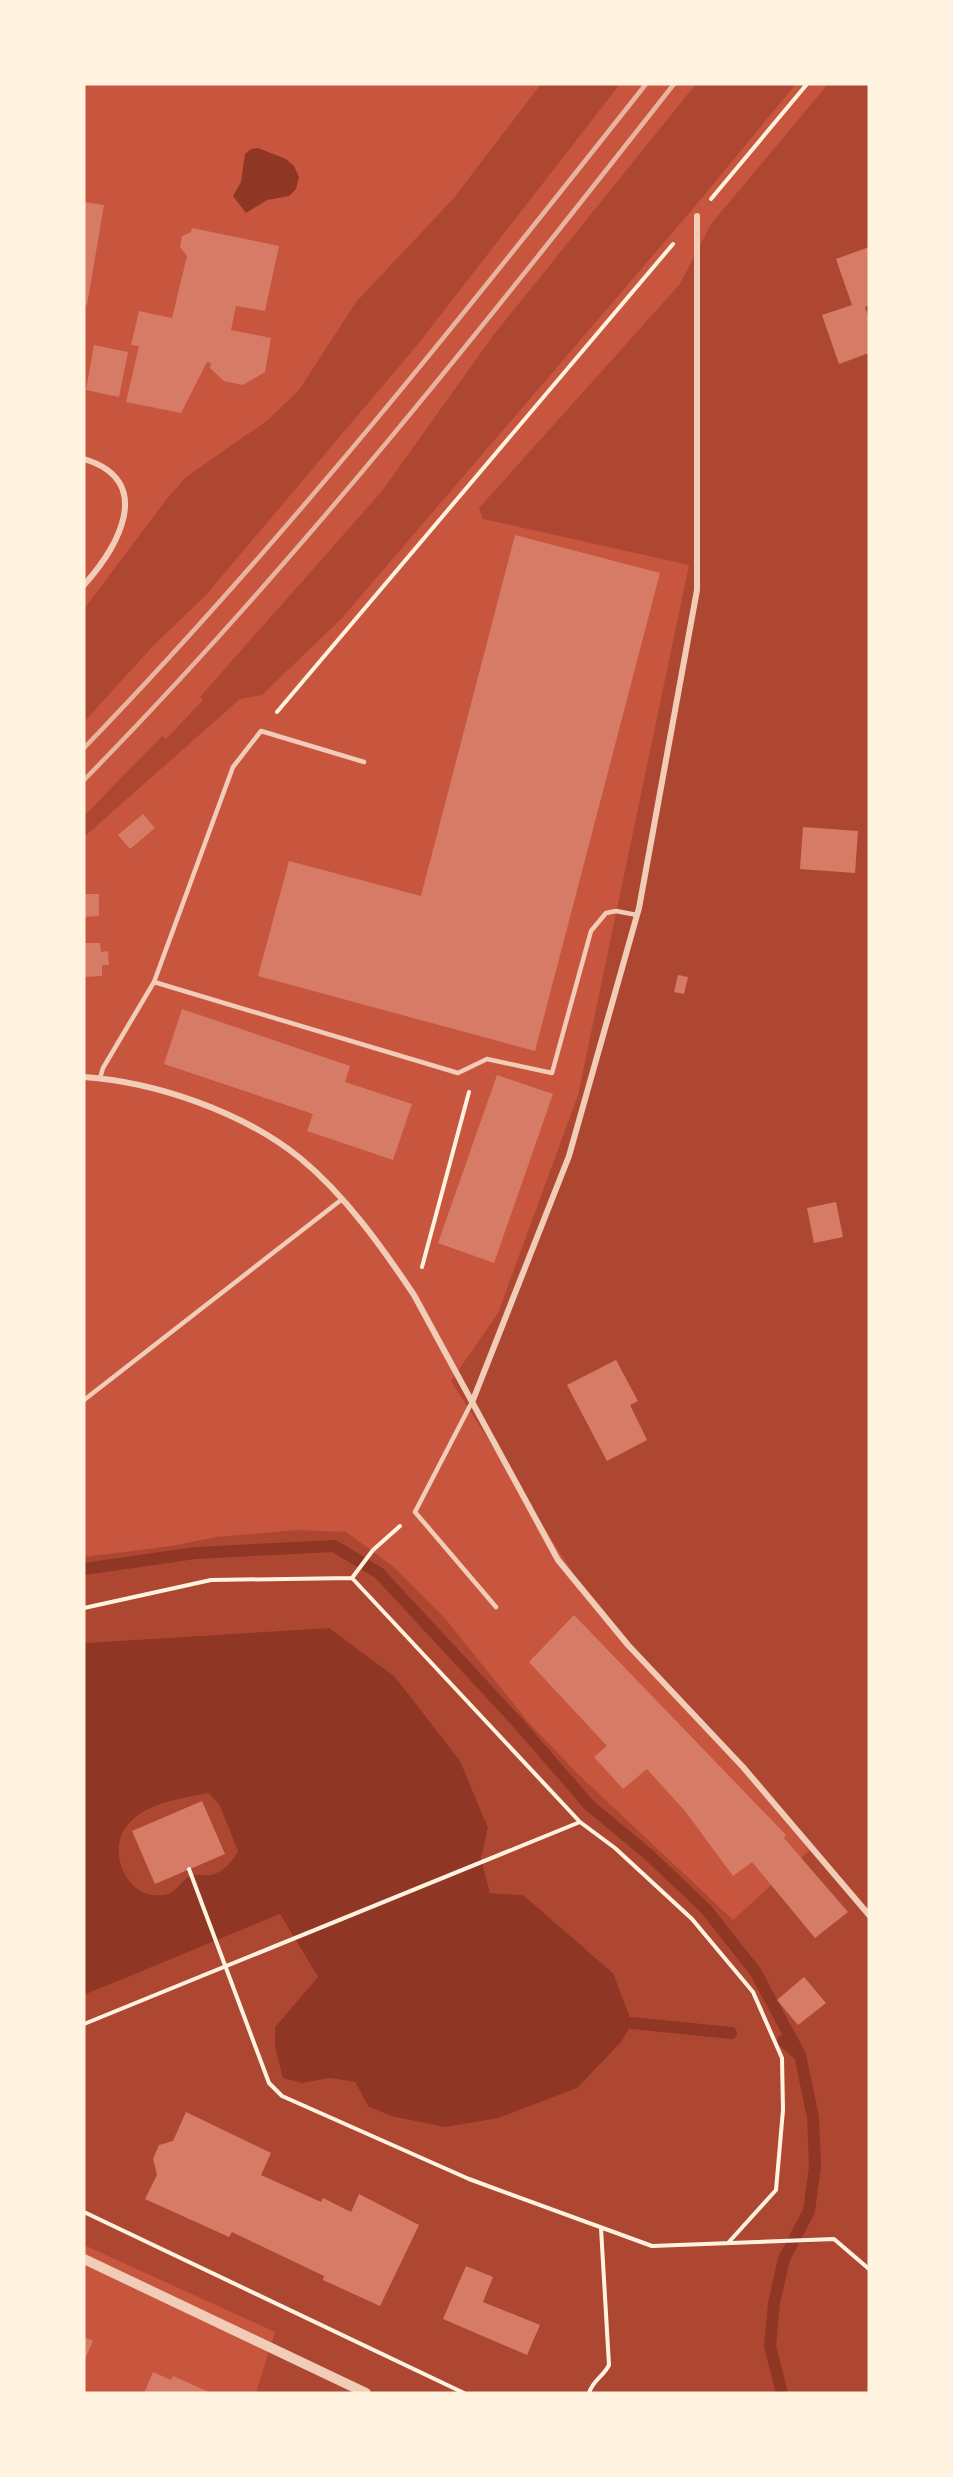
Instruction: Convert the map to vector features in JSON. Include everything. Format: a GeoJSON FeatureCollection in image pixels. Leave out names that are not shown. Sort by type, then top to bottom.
{"type":"FeatureCollection","features":[{"type":"Feature","properties":{"kind":"street"},"geometry":{"type":"LineString","coordinates":[[473,1400],[569,1156],[637,915],[697,590],[697,216]]}},
{"type":"Feature","properties":{"kind":"street"},"geometry":{"type":"LineString","coordinates":[[84,459],[98,463],[118,481],[126,505],[121,533],[99,568],[84,585]]}},
{"type":"Feature","properties":{"kind":"street"},"geometry":{"type":"LineString","coordinates":[[84,1077],[100,1078],[174,1094],[227,1116],[271,1138],[300,1159],[340,1200],[391,1259],[414,1295],[558,1560],[628,1645],[743,1767],[869,1915]]}},
{"type":"Feature","properties":{"kind":"street"},"geometry":{"type":"LineString","coordinates":[[84,2259],[366,2393]]}},
{"type":"Feature","properties":{"kind":"lane"},"geometry":{"type":"LineString","coordinates":[[100,1078],[103,1068],[154,982],[233,768],[261,731],[364,762]]}},
{"type":"Feature","properties":{"kind":"lane"},"geometry":{"type":"LineString","coordinates":[[154,982],[458,1073],[488,1059],[552,1073],[591,931],[606,913],[616,911],[637,915]]}},
{"type":"Feature","properties":{"kind":"lane"},"geometry":{"type":"LineString","coordinates":[[84,1400],[340,1200]]}},
{"type":"Feature","properties":{"kind":"lane"},"geometry":{"type":"LineString","coordinates":[[473,1400],[415,1512],[496,1607]]}},
{"type":"Feature","properties":{"kind":"path"},"geometry":{"type":"LineString","coordinates":[[261,731],[807,84]]}},
{"type":"Feature","properties":{"kind":"path"},"geometry":{"type":"LineString","coordinates":[[414,1295],[476,1065]]}},
{"type":"Feature","properties":{"kind":"path"},"geometry":{"type":"LineString","coordinates":[[352,1578],[373,1550],[415,1512]]}},
{"type":"Feature","properties":{"kind":"path"},"geometry":{"type":"LineString","coordinates":[[84,1608],[211,1580],[352,1578],[580,1822],[615,1848],[692,1919],[753,1992],[782,2058],[783,2110],[776,2190],[727,2244]]}},
{"type":"Feature","properties":{"kind":"path"},"geometry":{"type":"LineString","coordinates":[[84,2024],[580,1822]]}},
{"type":"Feature","properties":{"kind":"path"},"geometry":{"type":"LineString","coordinates":[[189,1869],[269,2083],[282,2096],[469,2179],[652,2246],[834,2239],[869,2269]]}},
{"type":"Feature","properties":{"kind":"path"},"geometry":{"type":"LineString","coordinates":[[84,2212],[464,2393]]}},
{"type":"Feature","properties":{"kind":"path"},"geometry":{"type":"LineString","coordinates":[[589,2393],[593,2381],[605,2373],[609,2365],[601,2228]]}},
{"type":"Feature","properties":{"kind":"shaded area"},"geometry":{"type":"Polygon","coordinates":[[[541,84],[620,84],[418,344],[206,595],[154,645],[84,722],[84,609],[169,496],[186,477],[268,420],[299,390],[356,302],[453,199],[541,84]]]}},
{"type":"Feature","properties":{"kind":"shaded area"},"geometry":{"type":"Polygon","coordinates":[[[696,84],[796,84],[691,211],[342,618],[262,695],[240,699],[84,837],[84,816],[162,736],[166,739],[203,700],[200,697],[382,491],[495,333],[696,84]]]}},
{"type":"Feature","properties":{"kind":"shaded area"},"geometry":{"type":"Polygon","coordinates":[[[828,84],[869,84],[869,2393],[256,2393],[275,2332],[84,2245],[84,1995],[280,1914],[318,1977],[275,2027],[302,2083],[330,2078],[355,2082],[368,2106],[613,1973],[523,1895],[490,1893],[481,1858],[488,1828],[329,1628],[84,1643],[84,1557],[171,1546],[216,1537],[297,1530],[346,1532],[394,1567],[443,1616],[529,1723],[579,1775],[733,1920],[813,1847],[593,1605],[451,1381],[498,1313],[578,1095],[689,565],[483,519],[479,508],[680,284],[711,224],[828,84]]]}},
{"type":"Feature","properties":{"kind":"shaded area"},"geometry":{"type":"Polygon","coordinates":[[[258,148],[286,159],[294,166],[299,177],[296,189],[289,196],[267,200],[246,213],[233,196],[241,182],[245,154],[251,149],[258,148]]]}},
{"type":"Feature","properties":{"kind":"shaded area"},"geometry":{"type":"Polygon","coordinates":[[[329,1628],[395,1677],[460,1761],[488,1828],[481,1858],[490,1893],[523,1895],[613,1973],[632,2023],[621,2042],[577,2088],[498,2118],[445,2127],[391,2116],[368,2106],[355,2082],[330,2078],[302,2083],[283,2078],[275,2046],[275,2027],[318,1977],[280,1914],[84,1995],[84,1643],[329,1628]],[[208,1793],[174,1800],[152,1808],[133,1820],[125,1829],[120,1840],[119,1852],[121,1865],[133,1885],[143,1892],[154,1895],[167,1894],[189,1877],[211,1875],[227,1866],[238,1851],[219,1804],[208,1793]]]}},
{"type":"Feature","properties":{"kind":"shaded area"},"geometry":{"type":"Polygon","coordinates":[[[208,1793],[219,1803],[238,1851],[230,1862],[215,1874],[189,1877],[167,1894],[154,1895],[143,1892],[133,1885],[121,1865],[119,1853],[120,1841],[125,1830],[133,1821],[152,1808],[174,1800],[208,1793]]]}},
{"type":"Feature","properties":{"kind":"building"},"geometry":{"type":"Polygon","coordinates":[[[84,202],[104,205],[87,305],[84,304],[84,202]]]}},
{"type":"Feature","properties":{"kind":"building"},"geometry":{"type":"Polygon","coordinates":[[[192,228],[279,246],[265,311],[236,306],[231,330],[271,338],[265,372],[243,385],[224,381],[210,368],[211,363],[207,362],[181,413],[126,402],[139,346],[131,345],[139,311],[172,318],[187,256],[180,247],[182,236],[191,232],[192,228]]]}},
{"type":"Feature","properties":{"kind":"building"},"geometry":{"type":"Polygon","coordinates":[[[869,247],[869,305],[865,307],[869,319],[869,353],[839,364],[822,315],[852,305],[836,259],[869,247]]]}},
{"type":"Feature","properties":{"kind":"building"},"geometry":{"type":"Polygon","coordinates":[[[94,345],[128,352],[119,397],[86,390],[94,345]]]}},
{"type":"Feature","properties":{"kind":"building"},"geometry":{"type":"Polygon","coordinates":[[[515,535],[660,573],[535,1051],[258,976],[289,861],[421,896],[515,535]]]}},
{"type":"Feature","properties":{"kind":"building"},"geometry":{"type":"Polygon","coordinates":[[[143,814],[155,828],[130,849],[118,835],[143,814]]]}},
{"type":"Feature","properties":{"kind":"building"},"geometry":{"type":"Polygon","coordinates":[[[803,827],[858,831],[855,873],[800,869],[803,827]]]}},
{"type":"Feature","properties":{"kind":"building"},"geometry":{"type":"Polygon","coordinates":[[[84,894],[99,894],[99,916],[84,917],[84,894]]]}},
{"type":"Feature","properties":{"kind":"building"},"geometry":{"type":"Polygon","coordinates":[[[84,943],[100,943],[101,952],[108,951],[109,965],[102,965],[102,976],[84,977],[84,943]]]}},
{"type":"Feature","properties":{"kind":"building"},"geometry":{"type":"Polygon","coordinates":[[[678,975],[688,977],[684,994],[674,992],[678,975]]]}},
{"type":"Feature","properties":{"kind":"building"},"geometry":{"type":"Polygon","coordinates":[[[182,1009],[350,1066],[345,1082],[412,1104],[393,1160],[307,1131],[313,1114],[164,1064],[182,1009]]]}},
{"type":"Feature","properties":{"kind":"building"},"geometry":{"type":"Polygon","coordinates":[[[497,1075],[553,1094],[494,1263],[438,1243],[497,1075]]]}},
{"type":"Feature","properties":{"kind":"building"},"geometry":{"type":"Polygon","coordinates":[[[836,1202],[843,1237],[814,1243],[807,1208],[836,1202]]]}},
{"type":"Feature","properties":{"kind":"building"},"geometry":{"type":"Polygon","coordinates":[[[616,1360],[638,1401],[630,1405],[647,1440],[607,1461],[567,1385],[616,1360]]]}},
{"type":"Feature","properties":{"kind":"building"},"geometry":{"type":"Polygon","coordinates":[[[574,1615],[786,1835],[784,1838],[848,1912],[815,1938],[752,1862],[733,1876],[685,1811],[647,1769],[623,1789],[594,1757],[607,1746],[529,1662],[574,1615]]]}},
{"type":"Feature","properties":{"kind":"building"},"geometry":{"type":"Polygon","coordinates":[[[202,1801],[225,1854],[155,1884],[132,1831],[202,1801]]]}},
{"type":"Feature","properties":{"kind":"building"},"geometry":{"type":"Polygon","coordinates":[[[804,1977],[826,2003],[798,2025],[777,2000],[804,1977]]]}},
{"type":"Feature","properties":{"kind":"building"},"geometry":{"type":"Polygon","coordinates":[[[186,2112],[271,2153],[261,2175],[321,2202],[323,2198],[351,2212],[359,2194],[419,2225],[380,2306],[323,2280],[324,2276],[232,2232],[229,2237],[145,2199],[157,2175],[153,2159],[159,2145],[173,2141],[186,2112]]]}},
{"type":"Feature","properties":{"kind":"building"},"geometry":{"type":"Polygon","coordinates":[[[466,2266],[493,2277],[483,2302],[540,2325],[527,2355],[443,2319],[466,2266]]]}},
{"type":"Feature","properties":{"kind":"building"},"geometry":{"type":"Polygon","coordinates":[[[84,2337],[93,2341],[84,2361],[84,2337]]]}},
{"type":"Feature","properties":{"kind":"building"},"geometry":{"type":"Polygon","coordinates":[[[153,2372],[171,2380],[173,2376],[211,2393],[144,2393],[153,2372]]]}},
{"type":"Feature","properties":{"kind":"waterway"},"geometry":{"type":"LineString","coordinates":[[84,1569],[195,1553],[334,1546],[379,1573],[518,1723],[589,1805],[648,1854],[705,1908],[755,1971],[800,2055]]}},
{"type":"Feature","properties":{"kind":"waterway"},"geometry":{"type":"LineString","coordinates":[[632,2023],[731,2033]]}},
{"type":"Feature","properties":{"kind":"waterway"},"geometry":{"type":"LineString","coordinates":[[782,2393],[770,2346],[774,2303],[784,2259],[809,2211],[815,2167],[813,2117],[800,2055],[783,2041]]}},
{"type":"Feature","properties":{"kind":"railway"},"geometry":{"type":"LineString","coordinates":[[84,748],[159,669],[303,506],[511,255],[646,84]]}},
{"type":"Feature","properties":{"kind":"railway"},"geometry":{"type":"LineString","coordinates":[[84,780],[240,613],[389,440],[674,84]]}}]}
